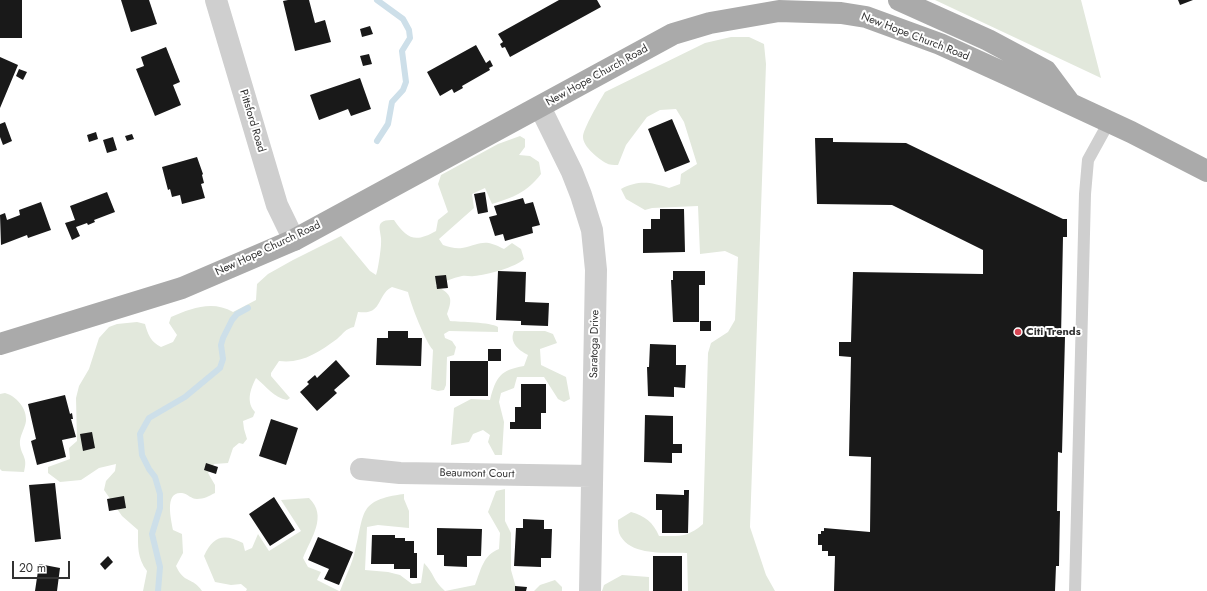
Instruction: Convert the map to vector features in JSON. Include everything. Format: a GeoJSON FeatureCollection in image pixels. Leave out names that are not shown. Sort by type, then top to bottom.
{"type":"FeatureCollection","features":[{"type":"Feature","properties":{"kind":"main road"},"geometry":{"type":"LineString","coordinates":[[899,0],[988,40],[1046,71],[1070,103]]}},
{"type":"Feature","properties":{"kind":"main road","name":"New Hope Church Road"},"geometry":{"type":"LineString","coordinates":[[0,344],[182,288],[294,240],[540,108],[673,34],[710,23],[779,11],[844,6],[866,17],[940,44],[1070,103],[1207,170]]}},
{"type":"Feature","properties":{"kind":"street","name":"Pittsford Road"},"geometry":{"type":"LineString","coordinates":[[216,0],[277,205],[294,240]]}},
{"type":"Feature","properties":{"kind":"street","name":"Saratoga Drive"},"geometry":{"type":"LineString","coordinates":[[540,108],[572,172],[592,230],[596,270],[590,591]]}},
{"type":"Feature","properties":{"kind":"street","name":"Beaumont Court"},"geometry":{"type":"LineString","coordinates":[[361,469],[400,473],[592,476]]}},
{"type":"Feature","properties":{"kind":"lane"},"geometry":{"type":"LineString","coordinates":[[1075,591],[1085,194],[1088,160],[1109,122]]}},
{"type":"Feature","properties":{"kind":"shaded area"},"geometry":{"type":"Polygon","coordinates":[[[935,0],[1081,0],[1101,78],[935,0]]]}},
{"type":"Feature","properties":{"kind":"shaded area"},"geometry":{"type":"Polygon","coordinates":[[[731,37],[749,37],[764,44],[766,64],[750,527],[766,575],[775,591],[688,591],[687,553],[659,553],[639,550],[624,541],[619,533],[618,520],[631,512],[648,520],[659,536],[677,536],[687,534],[703,524],[708,353],[711,343],[728,332],[735,320],[738,257],[725,251],[700,254],[698,206],[652,208],[645,210],[626,199],[621,189],[639,183],[656,184],[669,188],[680,184],[681,174],[697,164],[684,122],[676,109],[660,110],[647,117],[626,145],[618,165],[607,164],[596,156],[588,149],[583,137],[589,121],[605,92],[705,43],[731,37]]]}},
{"type":"Feature","properties":{"kind":"shaded area"},"geometry":{"type":"Polygon","coordinates":[[[520,136],[525,139],[525,147],[519,155],[530,156],[539,162],[541,174],[530,186],[519,194],[492,204],[485,188],[472,194],[474,208],[439,239],[443,245],[455,248],[487,243],[504,249],[512,243],[521,249],[524,259],[515,265],[486,274],[459,277],[435,285],[449,296],[450,303],[447,314],[450,321],[475,322],[494,325],[498,327],[498,332],[449,331],[444,334],[445,338],[452,341],[456,347],[454,355],[447,357],[446,385],[444,390],[438,391],[431,389],[433,350],[426,339],[408,292],[392,287],[385,293],[374,309],[368,312],[358,312],[354,327],[347,330],[324,348],[303,359],[295,361],[279,361],[271,373],[271,376],[290,398],[287,400],[278,397],[256,378],[250,396],[252,408],[255,412],[253,417],[243,421],[247,439],[243,444],[239,443],[233,448],[228,463],[214,464],[208,473],[215,485],[215,493],[204,498],[197,499],[182,493],[176,494],[173,496],[171,501],[170,513],[173,530],[182,534],[183,553],[176,566],[182,576],[199,587],[202,591],[143,591],[147,571],[140,557],[138,547],[138,530],[122,516],[104,490],[106,481],[115,471],[116,464],[99,468],[81,480],[60,482],[48,473],[48,467],[70,459],[69,448],[77,441],[76,398],[79,386],[89,369],[99,338],[109,327],[117,324],[137,322],[145,324],[150,338],[161,347],[173,342],[177,335],[169,323],[171,317],[194,308],[210,306],[218,306],[233,312],[256,300],[257,284],[268,274],[341,236],[370,271],[376,275],[381,247],[380,224],[387,220],[394,220],[407,235],[417,238],[429,235],[436,231],[438,220],[448,212],[438,184],[441,175],[498,144],[520,136]]]}},
{"type":"Feature","properties":{"kind":"shaded area"},"geometry":{"type":"Polygon","coordinates":[[[514,331],[545,331],[553,334],[557,343],[540,349],[541,365],[566,377],[570,399],[564,402],[558,399],[544,377],[517,377],[514,388],[501,393],[499,402],[504,422],[502,455],[495,455],[488,442],[490,435],[483,430],[473,434],[469,442],[451,445],[454,408],[471,399],[490,400],[497,380],[504,372],[524,366],[528,355],[515,345],[513,339],[514,331]]]}},
{"type":"Feature","properties":{"kind":"shaded area"},"geometry":{"type":"Polygon","coordinates":[[[5,393],[20,403],[26,416],[20,442],[25,460],[24,472],[2,471],[0,469],[0,394],[5,393]]]}},
{"type":"Feature","properties":{"kind":"shaded area"},"geometry":{"type":"Polygon","coordinates":[[[505,489],[505,521],[511,533],[511,570],[517,591],[445,591],[475,585],[486,559],[489,555],[499,549],[500,533],[488,512],[496,491],[505,489]]]}},
{"type":"Feature","properties":{"kind":"shaded area"},"geometry":{"type":"Polygon","coordinates":[[[404,494],[404,499],[409,511],[409,528],[378,525],[367,527],[365,570],[388,572],[400,575],[412,584],[421,583],[424,563],[438,584],[445,591],[340,591],[354,556],[363,517],[371,504],[378,500],[404,494]]]}},
{"type":"Feature","properties":{"kind":"shaded area"},"geometry":{"type":"Polygon","coordinates":[[[309,498],[315,505],[318,520],[303,558],[308,567],[321,572],[317,580],[339,591],[246,591],[247,589],[241,584],[231,585],[215,582],[204,556],[207,549],[215,540],[225,537],[236,540],[243,543],[245,551],[252,548],[258,534],[269,551],[301,531],[281,500],[309,498]]]}},
{"type":"Feature","properties":{"kind":"shaded area"},"geometry":{"type":"Polygon","coordinates":[[[622,575],[649,577],[649,591],[602,591],[604,585],[622,575]]]}},
{"type":"Feature","properties":{"kind":"shaded area"},"geometry":{"type":"Polygon","coordinates":[[[555,580],[562,587],[562,591],[534,591],[540,585],[555,580]]]}},
{"type":"Feature","properties":{"kind":"building"},"geometry":{"type":"Polygon","coordinates":[[[0,0],[22,0],[22,38],[0,38],[0,0]]]}},
{"type":"Feature","properties":{"kind":"building"},"geometry":{"type":"Polygon","coordinates":[[[121,0],[149,0],[157,24],[131,32],[121,0]]]}},
{"type":"Feature","properties":{"kind":"building"},"geometry":{"type":"Polygon","coordinates":[[[309,0],[315,23],[325,20],[331,42],[295,51],[283,1],[309,0]]]}},
{"type":"Feature","properties":{"kind":"building"},"geometry":{"type":"Polygon","coordinates":[[[559,0],[597,0],[601,7],[510,57],[505,47],[502,48],[500,44],[503,42],[498,34],[559,0]]]}},
{"type":"Feature","properties":{"kind":"building"},"geometry":{"type":"Polygon","coordinates":[[[1178,0],[1193,0],[1180,5],[1178,0]]]}},
{"type":"Feature","properties":{"kind":"building"},"geometry":{"type":"Polygon","coordinates":[[[370,26],[373,34],[362,37],[360,29],[370,26]]]}},
{"type":"Feature","properties":{"kind":"building"},"geometry":{"type":"Polygon","coordinates":[[[476,45],[486,63],[490,60],[493,66],[489,68],[490,70],[462,86],[463,88],[454,93],[452,89],[440,96],[427,72],[476,45]]]}},
{"type":"Feature","properties":{"kind":"building"},"geometry":{"type":"Polygon","coordinates":[[[166,47],[180,82],[173,85],[181,105],[155,116],[136,69],[144,66],[141,57],[166,47]]]}},
{"type":"Feature","properties":{"kind":"building"},"geometry":{"type":"Polygon","coordinates":[[[369,54],[372,64],[363,66],[360,56],[369,54]]]}},
{"type":"Feature","properties":{"kind":"building"},"geometry":{"type":"Polygon","coordinates":[[[0,57],[18,65],[0,108],[0,57]]]}},
{"type":"Feature","properties":{"kind":"building"},"geometry":{"type":"Polygon","coordinates":[[[19,69],[27,72],[23,80],[16,76],[19,69]]]}},
{"type":"Feature","properties":{"kind":"building"},"geometry":{"type":"Polygon","coordinates":[[[360,78],[371,109],[351,116],[348,109],[319,120],[310,95],[360,78]]]}},
{"type":"Feature","properties":{"kind":"building"},"geometry":{"type":"Polygon","coordinates":[[[672,119],[690,162],[665,172],[648,129],[672,119]]]}},
{"type":"Feature","properties":{"kind":"building"},"geometry":{"type":"Polygon","coordinates":[[[5,122],[12,141],[3,145],[0,137],[0,124],[5,122]]]}},
{"type":"Feature","properties":{"kind":"building"},"geometry":{"type":"Polygon","coordinates":[[[96,132],[98,139],[89,142],[87,135],[96,132]]]}},
{"type":"Feature","properties":{"kind":"building"},"geometry":{"type":"Polygon","coordinates":[[[132,134],[134,139],[127,141],[125,136],[132,134]]]}},
{"type":"Feature","properties":{"kind":"building"},"geometry":{"type":"Polygon","coordinates":[[[113,137],[117,150],[107,153],[103,140],[113,137]]]}},
{"type":"Feature","properties":{"kind":"building"},"geometry":{"type":"Polygon","coordinates":[[[815,138],[833,138],[833,142],[906,143],[1063,219],[1067,219],[1067,237],[1063,237],[1061,337],[1065,337],[1062,453],[1058,452],[1057,511],[1060,511],[1059,566],[1056,566],[1055,591],[834,591],[835,556],[828,556],[828,551],[822,551],[822,545],[818,545],[818,534],[821,534],[821,531],[824,531],[824,528],[870,532],[871,457],[849,456],[851,357],[839,356],[839,342],[851,342],[853,272],[983,274],[983,250],[892,205],[817,204],[815,138]]]}},
{"type":"Feature","properties":{"kind":"building"},"geometry":{"type":"Polygon","coordinates":[[[197,157],[203,174],[204,183],[201,184],[205,198],[182,204],[180,195],[172,197],[170,189],[168,190],[162,167],[197,157]]]}},
{"type":"Feature","properties":{"kind":"building"},"geometry":{"type":"Polygon","coordinates":[[[107,192],[115,212],[94,220],[95,222],[88,225],[87,223],[76,227],[80,236],[72,240],[65,223],[75,220],[70,206],[107,192]]]}},
{"type":"Feature","properties":{"kind":"building"},"geometry":{"type":"Polygon","coordinates":[[[485,192],[488,212],[478,214],[474,194],[485,192]]]}},
{"type":"Feature","properties":{"kind":"building"},"geometry":{"type":"Polygon","coordinates":[[[523,198],[525,204],[533,202],[540,225],[532,227],[533,233],[505,241],[503,234],[495,236],[489,217],[497,215],[494,206],[523,198]]]}},
{"type":"Feature","properties":{"kind":"building"},"geometry":{"type":"Polygon","coordinates":[[[41,202],[51,230],[28,238],[27,235],[1,245],[0,215],[5,213],[7,220],[20,215],[19,210],[41,202]]]}},
{"type":"Feature","properties":{"kind":"building"},"geometry":{"type":"Polygon","coordinates":[[[660,209],[684,209],[685,252],[643,253],[643,229],[651,229],[651,219],[660,219],[660,209]]]}},
{"type":"Feature","properties":{"kind":"building"},"geometry":{"type":"Polygon","coordinates":[[[498,271],[526,272],[525,302],[549,303],[548,326],[521,325],[521,321],[496,320],[498,271]]]}},
{"type":"Feature","properties":{"kind":"building"},"geometry":{"type":"Polygon","coordinates":[[[673,271],[705,271],[705,285],[699,285],[699,322],[673,322],[671,280],[673,280],[673,271]]]}},
{"type":"Feature","properties":{"kind":"building"},"geometry":{"type":"Polygon","coordinates":[[[446,275],[448,288],[437,289],[435,276],[446,275]]]}},
{"type":"Feature","properties":{"kind":"building"},"geometry":{"type":"Polygon","coordinates":[[[700,321],[711,321],[711,331],[700,331],[700,321]]]}},
{"type":"Feature","properties":{"kind":"building"},"geometry":{"type":"Polygon","coordinates":[[[388,331],[408,331],[408,338],[422,338],[421,366],[376,365],[377,338],[388,338],[388,331]]]}},
{"type":"Feature","properties":{"kind":"building"},"geometry":{"type":"Polygon","coordinates":[[[650,344],[676,345],[676,365],[686,365],[685,388],[674,387],[674,397],[648,396],[647,367],[649,367],[650,344]]]}},
{"type":"Feature","properties":{"kind":"building"},"geometry":{"type":"Polygon","coordinates":[[[488,349],[501,349],[501,361],[488,361],[488,349]]]}},
{"type":"Feature","properties":{"kind":"building"},"geometry":{"type":"Polygon","coordinates":[[[336,360],[350,376],[334,390],[337,393],[317,411],[300,392],[309,384],[307,382],[315,375],[317,378],[336,360]]]}},
{"type":"Feature","properties":{"kind":"building"},"geometry":{"type":"Polygon","coordinates":[[[450,361],[488,361],[488,396],[450,396],[450,361]]]}},
{"type":"Feature","properties":{"kind":"building"},"geometry":{"type":"Polygon","coordinates":[[[521,384],[546,384],[546,413],[541,413],[541,429],[510,429],[510,422],[515,422],[515,407],[521,407],[521,384]]]}},
{"type":"Feature","properties":{"kind":"building"},"geometry":{"type":"Polygon","coordinates":[[[65,395],[70,414],[72,413],[73,419],[71,419],[76,437],[62,440],[66,457],[37,465],[31,441],[36,439],[28,404],[65,395]]]}},
{"type":"Feature","properties":{"kind":"building"},"geometry":{"type":"Polygon","coordinates":[[[645,415],[673,416],[673,444],[682,444],[682,453],[672,453],[672,463],[644,462],[645,415]]]}},
{"type":"Feature","properties":{"kind":"building"},"geometry":{"type":"Polygon","coordinates":[[[271,419],[298,428],[286,465],[259,456],[271,419]]]}},
{"type":"Feature","properties":{"kind":"building"},"geometry":{"type":"Polygon","coordinates":[[[92,432],[95,448],[83,451],[80,434],[92,432]]]}},
{"type":"Feature","properties":{"kind":"building"},"geometry":{"type":"Polygon","coordinates":[[[206,463],[218,467],[216,474],[204,470],[206,463]]]}},
{"type":"Feature","properties":{"kind":"building"},"geometry":{"type":"Polygon","coordinates":[[[55,483],[61,539],[35,542],[29,485],[55,483]]]}},
{"type":"Feature","properties":{"kind":"building"},"geometry":{"type":"Polygon","coordinates":[[[684,490],[689,490],[688,533],[662,533],[662,510],[656,510],[656,494],[684,495],[684,490]]]}},
{"type":"Feature","properties":{"kind":"building"},"geometry":{"type":"Polygon","coordinates":[[[124,496],[126,508],[109,511],[107,499],[124,496]]]}},
{"type":"Feature","properties":{"kind":"building"},"geometry":{"type":"Polygon","coordinates":[[[274,497],[295,530],[270,546],[249,514],[274,497]]]}},
{"type":"Feature","properties":{"kind":"building"},"geometry":{"type":"Polygon","coordinates":[[[523,519],[544,520],[544,529],[552,529],[551,558],[541,558],[541,567],[514,566],[516,528],[523,528],[523,519]]]}},
{"type":"Feature","properties":{"kind":"building"},"geometry":{"type":"Polygon","coordinates":[[[437,528],[482,529],[481,556],[467,556],[467,567],[444,566],[444,555],[437,555],[437,528]]]}},
{"type":"Feature","properties":{"kind":"building"},"geometry":{"type":"Polygon","coordinates":[[[372,535],[395,535],[395,538],[405,538],[405,541],[414,541],[414,553],[417,553],[417,578],[410,578],[410,569],[394,569],[394,564],[371,564],[372,535]]]}},
{"type":"Feature","properties":{"kind":"building"},"geometry":{"type":"Polygon","coordinates":[[[318,537],[353,552],[339,585],[324,579],[329,569],[308,560],[318,537]]]}},
{"type":"Feature","properties":{"kind":"building"},"geometry":{"type":"Polygon","coordinates":[[[108,556],[113,562],[105,570],[100,564],[108,556]]]}},
{"type":"Feature","properties":{"kind":"building"},"geometry":{"type":"Polygon","coordinates":[[[653,556],[682,556],[682,591],[653,591],[653,556]]]}},
{"type":"Feature","properties":{"kind":"building"},"geometry":{"type":"Polygon","coordinates":[[[39,564],[60,568],[57,591],[35,591],[39,564]]]}},
{"type":"Feature","properties":{"kind":"building"},"geometry":{"type":"Polygon","coordinates":[[[515,586],[527,587],[526,591],[515,591],[515,586]]]}},
{"type":"Feature","properties":{"kind":"waterway"},"geometry":{"type":"LineString","coordinates":[[377,0],[403,19],[409,30],[410,38],[402,51],[406,82],[403,90],[392,102],[388,124],[377,141]]}},
{"type":"Feature","properties":{"kind":"waterway"},"geometry":{"type":"LineString","coordinates":[[158,591],[160,567],[152,534],[160,508],[160,494],[155,477],[142,455],[140,434],[149,418],[185,397],[220,368],[223,359],[221,345],[223,338],[232,320],[237,314],[248,308]]}},
{"type":"Feature","properties":{"kind":"place","name":"Citi Trends"},"geometry":{"type":"Point","coordinates":[1018,332]}}]}
